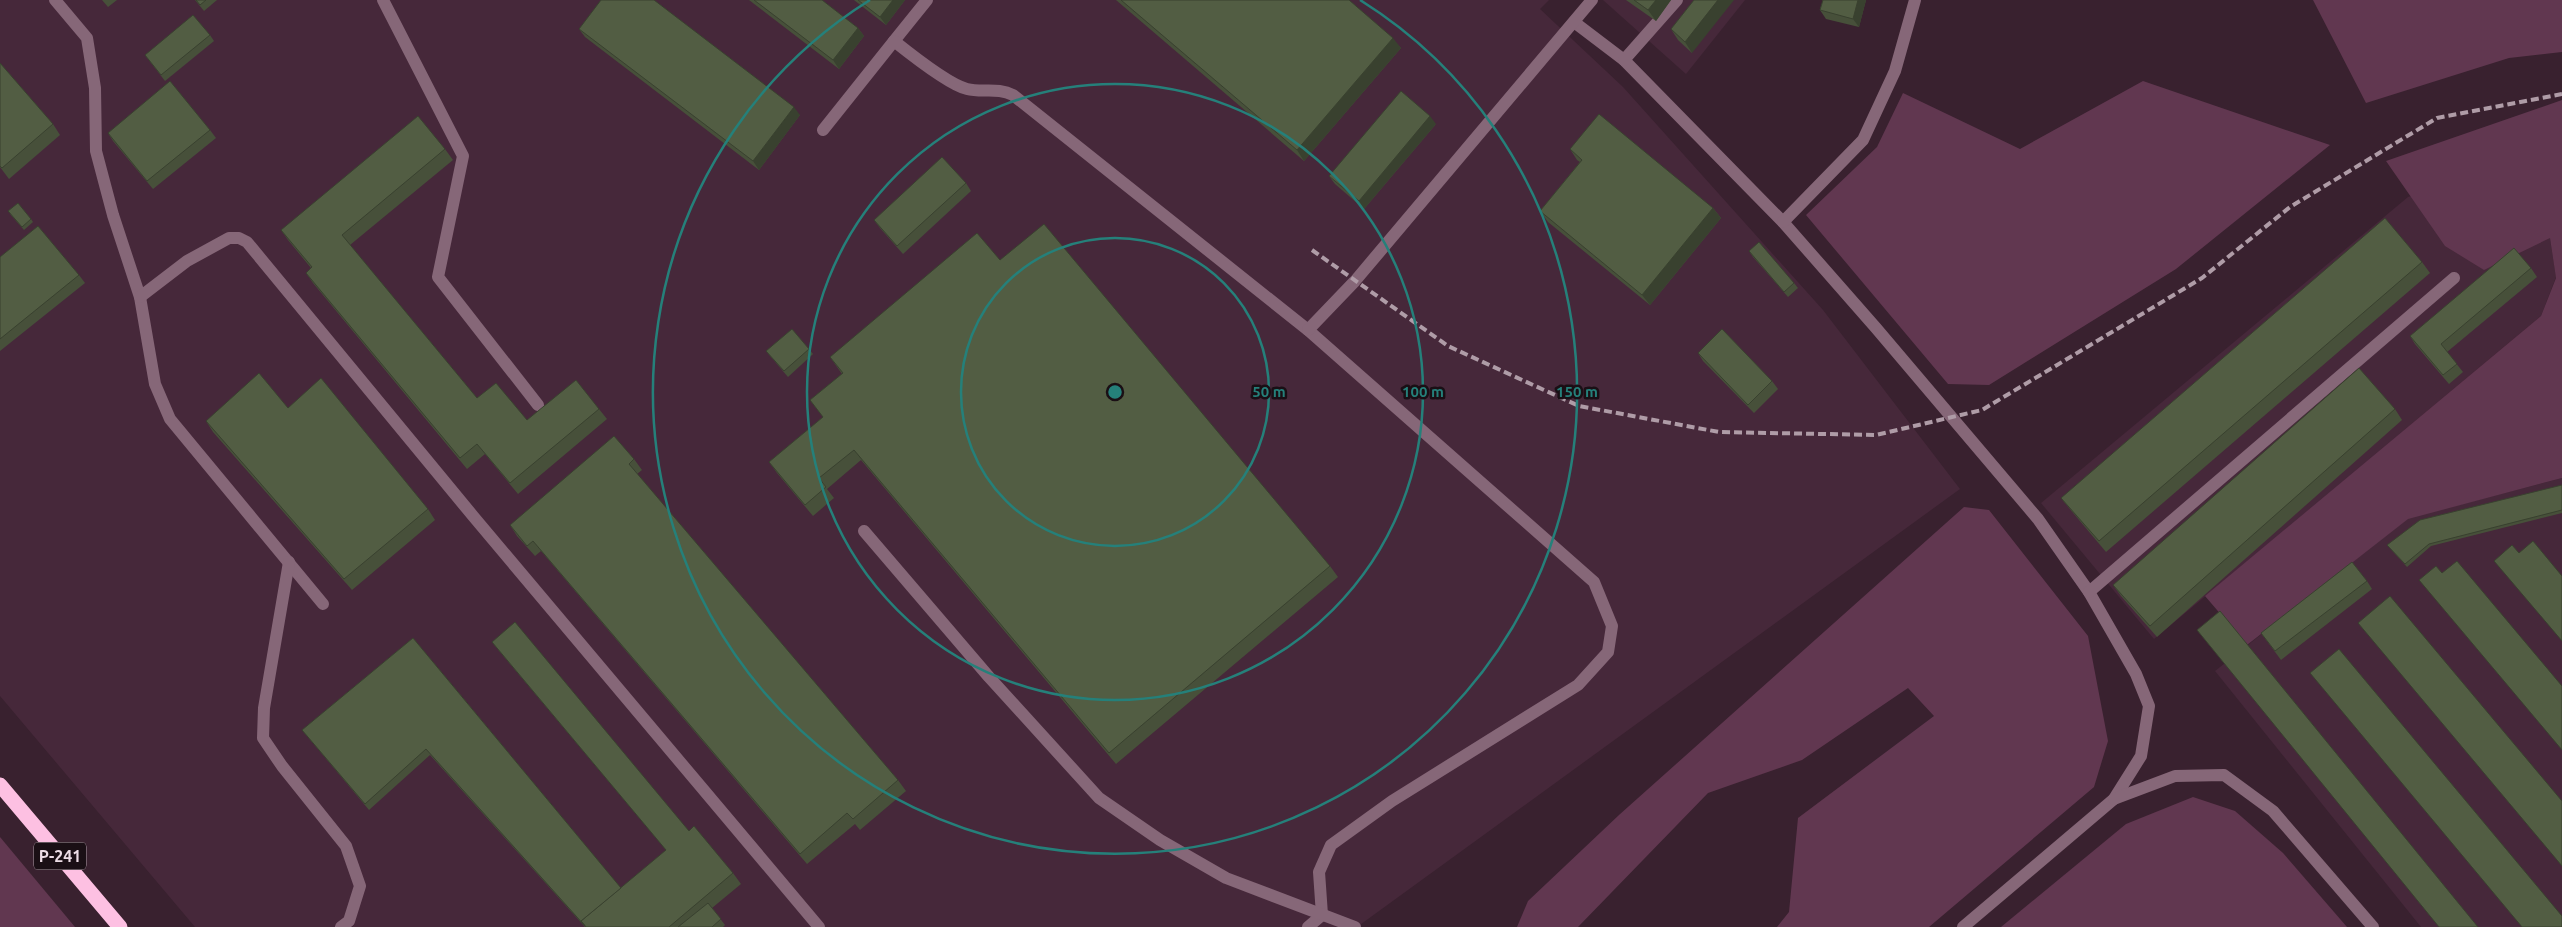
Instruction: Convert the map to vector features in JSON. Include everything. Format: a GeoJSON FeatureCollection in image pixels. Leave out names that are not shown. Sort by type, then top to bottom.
{"type":"FeatureCollection","features":[{"type":"Feature","properties":{"kind":"highway","name":"Р-241"},"geometry":{"type":"LineString","coordinates":[[0,785],[120,927]]}},
{"type":"Feature","properties":{"kind":"street"},"geometry":{"type":"LineString","coordinates":[[55,0],[87,38],[95,88],[96,151],[113,214],[140,297],[155,384],[170,419],[323,604]]}},
{"type":"Feature","properties":{"kind":"street"},"geometry":{"type":"LineString","coordinates":[[383,0],[463,156],[438,277],[538,405]]}},
{"type":"Feature","properties":{"kind":"street"},"geometry":{"type":"LineString","coordinates":[[822,130],[927,0]]}},
{"type":"Feature","properties":{"kind":"street"},"geometry":{"type":"LineString","coordinates":[[1308,330],[1355,281],[1592,0]]}},
{"type":"Feature","properties":{"kind":"street"},"geometry":{"type":"LineString","coordinates":[[1624,60],[1677,0]]}},
{"type":"Feature","properties":{"kind":"street"},"geometry":{"type":"LineString","coordinates":[[1783,222],[1863,140],[1895,71],[1914,0]]}},
{"type":"Feature","properties":{"kind":"street"},"geometry":{"type":"LineString","coordinates":[[1574,22],[1624,60],[1783,222],[2038,519],[2089,592],[2136,674],[2149,706],[2141,756],[2114,799],[1963,927]]}},
{"type":"Feature","properties":{"kind":"street"},"geometry":{"type":"LineString","coordinates":[[894,41],[918,60],[966,89],[1007,91],[1013,95],[1308,330],[1594,582],[1612,626],[1608,652],[1578,685],[1392,801],[1331,845],[1319,872],[1322,915]]}},
{"type":"Feature","properties":{"kind":"street"},"geometry":{"type":"LineString","coordinates":[[140,297],[187,261],[229,238],[239,238],[248,242],[467,509],[819,927]]}},
{"type":"Feature","properties":{"kind":"street"},"geometry":{"type":"LineString","coordinates":[[2089,592],[2454,278]]}},
{"type":"Feature","properties":{"kind":"street"},"geometry":{"type":"LineString","coordinates":[[864,531],[989,677],[1099,798],[1160,840],[1226,878],[1355,927]]}},
{"type":"Feature","properties":{"kind":"street"},"geometry":{"type":"LineString","coordinates":[[289,562],[264,708],[263,738],[282,766],[346,846],[360,886],[349,921],[341,927]]}},
{"type":"Feature","properties":{"kind":"street"},"geometry":{"type":"LineString","coordinates":[[2114,799],[2175,776],[2224,775],[2273,811],[2373,927]]}},
{"type":"Feature","properties":{"kind":"street"},"geometry":{"type":"LineString","coordinates":[[1308,927],[1322,915]]}},
{"type":"Feature","properties":{"kind":"shaded area"},"geometry":{"type":"Polygon","coordinates":[[[0,0],[1549,0],[1540,9],[1623,87],[1823,310],[1960,489],[1357,927],[195,927],[0,696],[0,0]]]}},
{"type":"Feature","properties":{"kind":"shaded area"},"geometry":{"type":"Polygon","coordinates":[[[1603,0],[1745,0],[1686,74],[1603,0]]]}},
{"type":"Feature","properties":{"kind":"shaded area"},"geometry":{"type":"Polygon","coordinates":[[[2313,0],[2562,0],[2562,52],[2509,58],[2366,103],[2313,0]]]}},
{"type":"Feature","properties":{"kind":"shaded area"},"geometry":{"type":"Polygon","coordinates":[[[2143,81],[2330,145],[2176,269],[1989,385],[1948,384],[1806,215],[1877,147],[1903,93],[2020,149],[2143,81]]]}},
{"type":"Feature","properties":{"kind":"shaded area"},"geometry":{"type":"Polygon","coordinates":[[[2562,100],[2562,478],[2408,519],[2247,645],[2205,596],[2541,316],[2556,278],[2550,238],[2484,270],[2445,246],[2386,161],[2562,100]]]}},
{"type":"Feature","properties":{"kind":"shaded area"},"geometry":{"type":"Polygon","coordinates":[[[2488,172],[2546,212],[2556,277],[2541,316],[2154,639],[2041,503],[2408,197],[2488,172]]]}},
{"type":"Feature","properties":{"kind":"shaded area"},"geometry":{"type":"Polygon","coordinates":[[[2562,478],[2562,927],[2421,927],[2215,671],[2408,518],[2562,478]]]}},
{"type":"Feature","properties":{"kind":"shaded area"},"geometry":{"type":"Polygon","coordinates":[[[1964,507],[1989,510],[2088,636],[2108,741],[2094,787],[1929,927],[1777,927],[1789,912],[1798,818],[1934,716],[1908,688],[1802,760],[1708,793],[1578,927],[1517,927],[1528,901],[1619,815],[1964,507]]]}},
{"type":"Feature","properties":{"kind":"shaded area"},"geometry":{"type":"Polygon","coordinates":[[[2193,797],[2235,811],[2283,853],[2347,927],[2001,927],[2126,824],[2193,797]]]}},
{"type":"Feature","properties":{"kind":"shaded area"},"geometry":{"type":"Polygon","coordinates":[[[0,837],[75,927],[0,927],[0,837]]]}},
{"type":"Feature","properties":{"kind":"building"},"geometry":{"type":"Polygon","coordinates":[[[196,0],[206,0],[200,5],[196,0]]]}},
{"type":"Feature","properties":{"kind":"building"},"geometry":{"type":"Polygon","coordinates":[[[601,0],[654,0],[794,107],[753,161],[579,29],[601,0]]]}},
{"type":"Feature","properties":{"kind":"building"},"geometry":{"type":"Polygon","coordinates":[[[754,0],[822,0],[858,28],[833,60],[754,0]]]}},
{"type":"Feature","properties":{"kind":"building"},"geometry":{"type":"Polygon","coordinates":[[[858,0],[893,0],[880,17],[858,0]]]}},
{"type":"Feature","properties":{"kind":"building"},"geometry":{"type":"Polygon","coordinates":[[[1121,0],[1349,0],[1393,38],[1297,150],[1121,0]]]}},
{"type":"Feature","properties":{"kind":"building"},"geometry":{"type":"Polygon","coordinates":[[[1634,0],[1656,0],[1648,10],[1634,0]]]}},
{"type":"Feature","properties":{"kind":"building"},"geometry":{"type":"Polygon","coordinates":[[[1694,0],[1718,0],[1685,42],[1671,29],[1694,0]]]}},
{"type":"Feature","properties":{"kind":"building"},"geometry":{"type":"Polygon","coordinates":[[[1823,0],[1858,0],[1853,19],[1820,10],[1823,0]]]}},
{"type":"Feature","properties":{"kind":"building"},"geometry":{"type":"Polygon","coordinates":[[[193,15],[210,35],[161,75],[145,55],[193,15]]]}},
{"type":"Feature","properties":{"kind":"building"},"geometry":{"type":"Polygon","coordinates":[[[0,63],[53,124],[2,168],[0,166],[0,63]]]}},
{"type":"Feature","properties":{"kind":"building"},"geometry":{"type":"Polygon","coordinates":[[[170,81],[210,130],[147,181],[108,133],[170,81]]]}},
{"type":"Feature","properties":{"kind":"building"},"geometry":{"type":"Polygon","coordinates":[[[1401,91],[1430,116],[1359,201],[1329,176],[1401,91]]]}},
{"type":"Feature","properties":{"kind":"building"},"geometry":{"type":"Polygon","coordinates":[[[1599,114],[1713,208],[1642,295],[1540,211],[1582,160],[1570,149],[1599,114]]]}},
{"type":"Feature","properties":{"kind":"building"},"geometry":{"type":"Polygon","coordinates":[[[418,116],[445,149],[342,235],[477,398],[496,383],[527,420],[576,380],[599,409],[510,483],[477,444],[460,458],[306,273],[312,267],[281,230],[418,116]]]}},
{"type":"Feature","properties":{"kind":"building"},"geometry":{"type":"Polygon","coordinates":[[[942,157],[966,183],[897,246],[874,220],[942,157]]]}},
{"type":"Feature","properties":{"kind":"building"},"geometry":{"type":"Polygon","coordinates":[[[18,203],[31,219],[22,227],[8,211],[18,203]]]}},
{"type":"Feature","properties":{"kind":"building"},"geometry":{"type":"Polygon","coordinates":[[[2385,218],[2422,262],[2099,541],[2061,498],[2385,218]]]}},
{"type":"Feature","properties":{"kind":"building"},"geometry":{"type":"Polygon","coordinates":[[[1044,224],[1330,566],[1109,753],[854,450],[819,478],[826,487],[805,505],[769,462],[823,417],[810,400],[843,373],[830,357],[977,233],[1000,260],[1044,224]]]}},
{"type":"Feature","properties":{"kind":"building"},"geometry":{"type":"Polygon","coordinates":[[[38,226],[79,275],[0,339],[0,257],[38,226]]]}},
{"type":"Feature","properties":{"kind":"building"},"geometry":{"type":"Polygon","coordinates":[[[1759,242],[1794,283],[1784,292],[1749,251],[1759,242]]]}},
{"type":"Feature","properties":{"kind":"building"},"geometry":{"type":"Polygon","coordinates":[[[2514,248],[2531,268],[2441,344],[2457,364],[2443,375],[2410,336],[2514,248]]]}},
{"type":"Feature","properties":{"kind":"building"},"geometry":{"type":"Polygon","coordinates":[[[792,329],[809,349],[784,371],[766,351],[792,329]]]}},
{"type":"Feature","properties":{"kind":"building"},"geometry":{"type":"Polygon","coordinates":[[[1722,329],[1772,381],[1748,405],[1698,353],[1722,329]]]}},
{"type":"Feature","properties":{"kind":"building"},"geometry":{"type":"Polygon","coordinates":[[[2359,368],[2395,409],[2150,626],[2113,585],[2359,368]]]}},
{"type":"Feature","properties":{"kind":"building"},"geometry":{"type":"Polygon","coordinates":[[[259,373],[288,408],[321,378],[428,509],[344,579],[206,421],[259,373]]]}},
{"type":"Feature","properties":{"kind":"building"},"geometry":{"type":"Polygon","coordinates":[[[614,436],[634,459],[629,464],[898,780],[853,819],[847,813],[800,854],[533,541],[527,546],[510,525],[614,436]]]}},
{"type":"Feature","properties":{"kind":"building"},"geometry":{"type":"Polygon","coordinates":[[[2562,485],[2562,510],[2429,544],[2405,564],[2387,545],[2420,520],[2562,485]]]}},
{"type":"Feature","properties":{"kind":"building"},"geometry":{"type":"Polygon","coordinates":[[[2533,541],[2562,576],[2562,641],[2494,561],[2512,545],[2519,553],[2533,541]]]}},
{"type":"Feature","properties":{"kind":"building"},"geometry":{"type":"Polygon","coordinates":[[[2457,561],[2562,686],[2562,750],[2419,580],[2436,566],[2442,573],[2457,561]]]}},
{"type":"Feature","properties":{"kind":"building"},"geometry":{"type":"Polygon","coordinates":[[[2352,562],[2367,581],[2275,651],[2261,633],[2352,562]]]}},
{"type":"Feature","properties":{"kind":"building"},"geometry":{"type":"Polygon","coordinates":[[[2390,596],[2562,801],[2562,866],[2358,623],[2390,596]]]}},
{"type":"Feature","properties":{"kind":"building"},"geometry":{"type":"Polygon","coordinates":[[[2220,611],[2478,927],[2439,927],[2197,630],[2220,611]]]}},
{"type":"Feature","properties":{"kind":"building"},"geometry":{"type":"Polygon","coordinates":[[[515,622],[689,831],[694,826],[733,873],[669,927],[586,927],[581,921],[666,850],[492,642],[515,622]]]}},
{"type":"Feature","properties":{"kind":"building"},"geometry":{"type":"Polygon","coordinates":[[[413,638],[621,888],[581,921],[585,926],[426,749],[365,804],[302,730],[413,638]]]}},
{"type":"Feature","properties":{"kind":"building"},"geometry":{"type":"Polygon","coordinates":[[[2339,649],[2562,916],[2562,927],[2522,927],[2310,673],[2339,649]]]}},
{"type":"Feature","properties":{"kind":"building"},"geometry":{"type":"Polygon","coordinates":[[[708,903],[721,919],[712,927],[678,927],[708,903]]]}},
{"type":"Feature","properties":{"kind":"railway"},"geometry":{"type":"LineString","coordinates":[[1312,250],[1448,346],[1579,406],[1719,432],[1876,435],[1982,410],[2202,278],[2290,207],[2437,118],[2562,94]]}}]}
